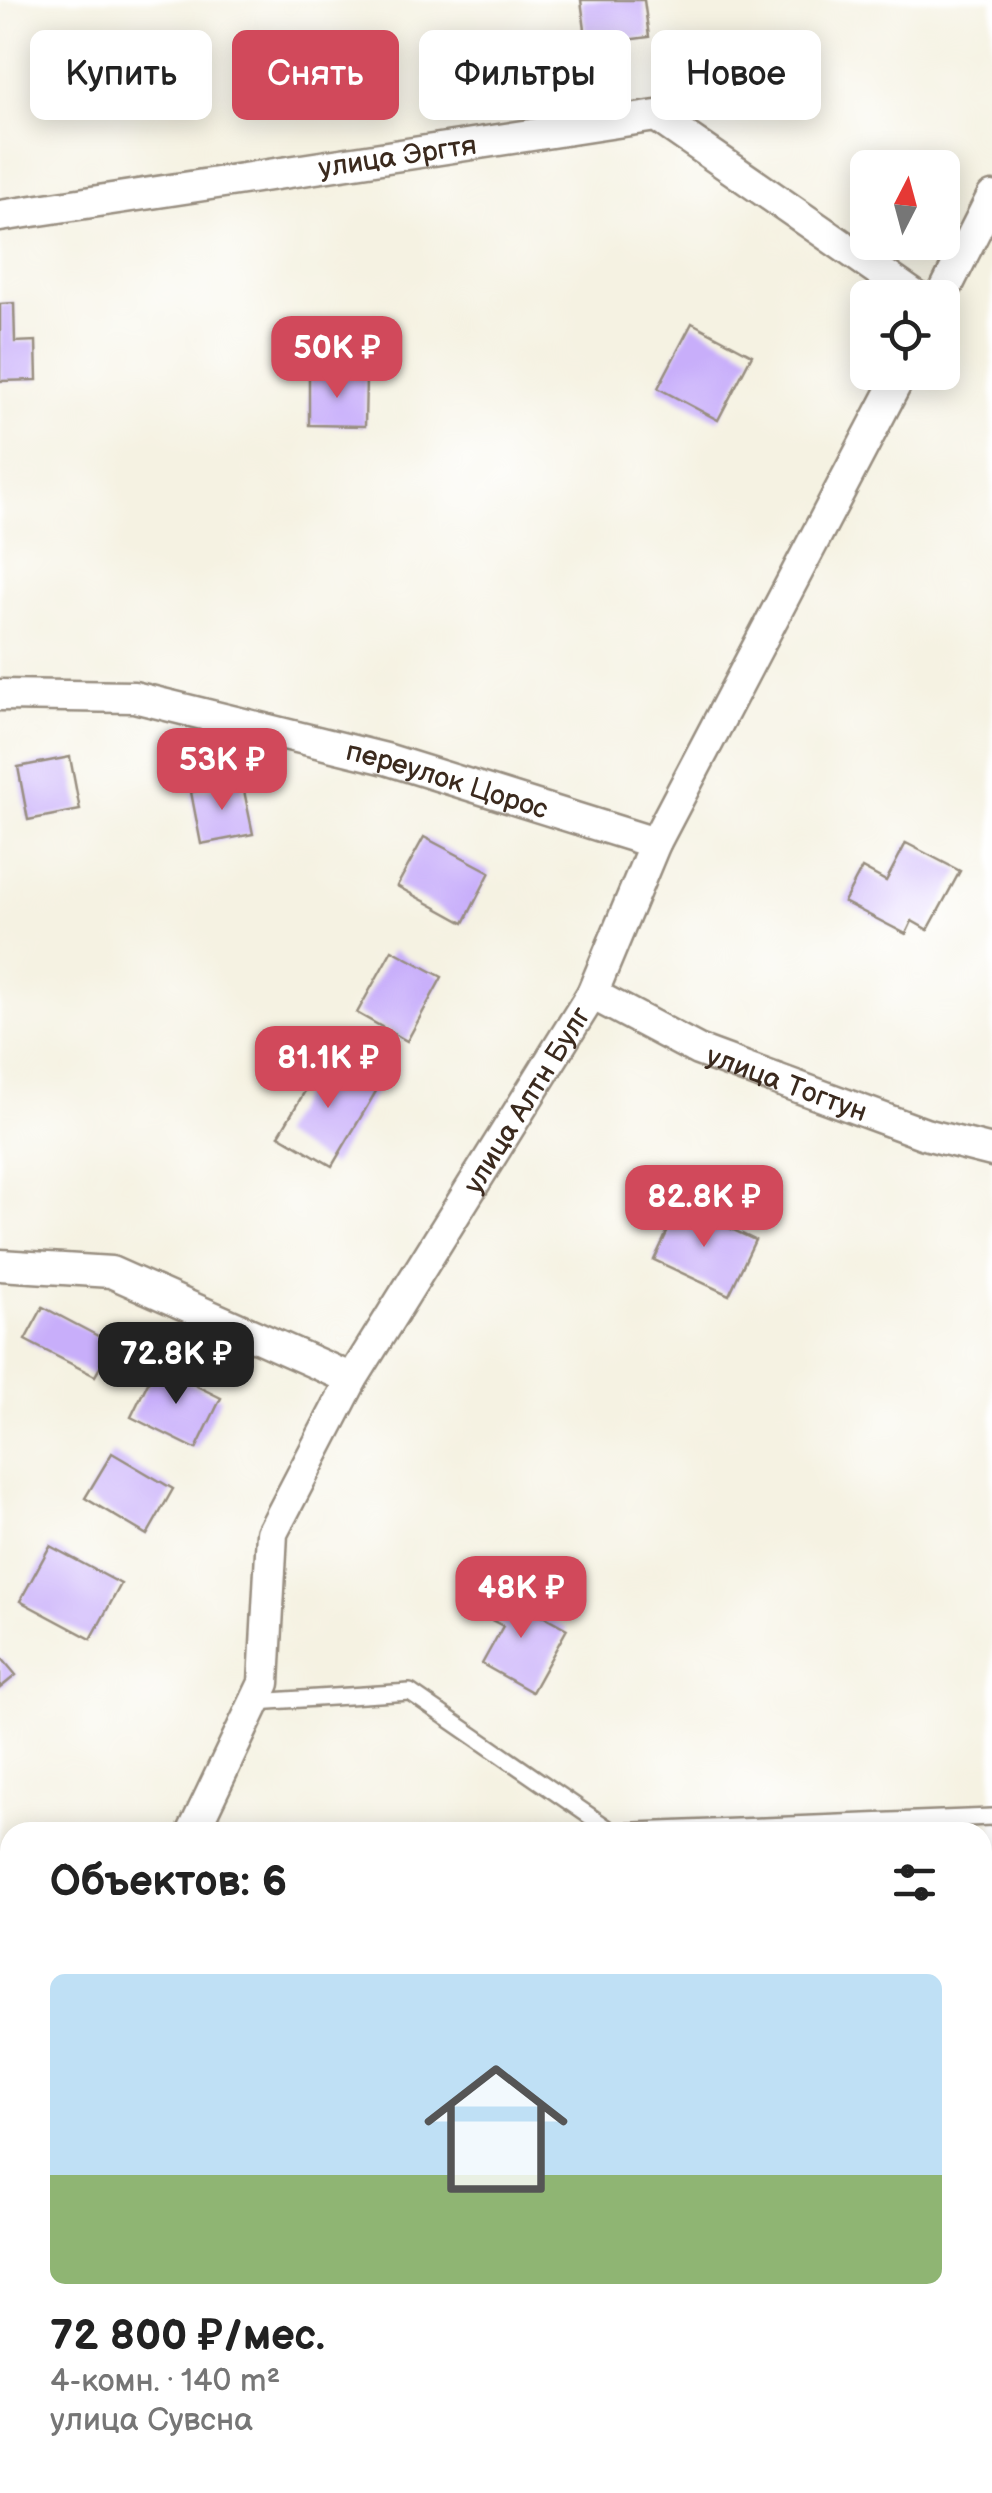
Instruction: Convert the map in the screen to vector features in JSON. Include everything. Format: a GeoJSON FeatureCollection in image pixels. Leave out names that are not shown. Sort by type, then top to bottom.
{"type":"FeatureCollection","features":[{"type":"Feature","properties":{"kind":"street","name":"улица Эргтя"},"geometry":{"type":"LineString","coordinates":[[0,216],[656,116],[892,280]]}},
{"type":"Feature","properties":{"kind":"street"},"geometry":{"type":"LineString","coordinates":[[951,280],[992,197]]}},
{"type":"Feature","properties":{"kind":"street","name":"улица Алтн Булг"},"geometry":{"type":"LineString","coordinates":[[198,1822],[264,1683],[272,1533],[352,1379],[592,994],[656,844],[893,390]]}},
{"type":"Feature","properties":{"kind":"street","name":"переулок Цорос"},"geometry":{"type":"LineString","coordinates":[[0,695],[134,696],[386,759],[656,844]]}},
{"type":"Feature","properties":{"kind":"street","name":"улица Тогтун"},"geometry":{"type":"LineString","coordinates":[[592,994],[698,1050],[925,1134],[992,1151]]}},
{"type":"Feature","properties":{"kind":"street"},"geometry":{"type":"LineString","coordinates":[[0,1265],[111,1272],[352,1379]]}},
{"type":"Feature","properties":{"kind":"lane"},"geometry":{"type":"LineString","coordinates":[[255,1702],[410,1692],[598,1822]]}},
{"type":"Feature","properties":{"kind":"lane"},"geometry":{"type":"LineString","coordinates":[[865,1822],[992,1817]]}},
{"type":"Feature","properties":{"kind":"building"},"geometry":{"type":"Polygon","coordinates":[[[581,0],[644,0],[649,37],[631,39],[631,30],[585,30],[581,0]]]}},
{"type":"Feature","properties":{"kind":"building"},"geometry":{"type":"Polygon","coordinates":[[[14,303],[15,342],[36,341],[37,380],[0,381],[0,304],[14,303]]]}},
{"type":"Feature","properties":{"kind":"building"},"geometry":{"type":"Polygon","coordinates":[[[692,323],[752,355],[718,420],[658,388],[692,323]]]}},
{"type":"Feature","properties":{"kind":"building"},"geometry":{"type":"Polygon","coordinates":[[[309,376],[366,376],[365,426],[309,425],[309,376]]]}},
{"type":"Feature","properties":{"kind":"building"},"geometry":{"type":"Polygon","coordinates":[[[70,757],[80,810],[28,820],[18,767],[70,757]]]}},
{"type":"Feature","properties":{"kind":"building"},"geometry":{"type":"Polygon","coordinates":[[[242,781],[253,834],[201,844],[191,792],[242,781]]]}},
{"type":"Feature","properties":{"kind":"building"},"geometry":{"type":"Polygon","coordinates":[[[424,837],[490,872],[464,923],[397,886],[424,837]]]}},
{"type":"Feature","properties":{"kind":"building"},"geometry":{"type":"Polygon","coordinates":[[[906,843],[960,871],[928,930],[912,921],[906,934],[844,902],[862,868],[886,881],[906,843]]]}},
{"type":"Feature","properties":{"kind":"building"},"geometry":{"type":"Polygon","coordinates":[[[392,950],[442,977],[407,1041],[357,1013],[392,950]]]}},
{"type":"Feature","properties":{"kind":"building"},"geometry":{"type":"Polygon","coordinates":[[[325,1057],[378,1088],[332,1166],[279,1135],[325,1057]]]}},
{"type":"Feature","properties":{"kind":"building"},"geometry":{"type":"Polygon","coordinates":[[[680,1205],[755,1240],[729,1295],[654,1260],[680,1205]]]}},
{"type":"Feature","properties":{"kind":"building"},"geometry":{"type":"Polygon","coordinates":[[[43,1307],[113,1344],[95,1376],[25,1340],[43,1307]]]}},
{"type":"Feature","properties":{"kind":"building"},"geometry":{"type":"Polygon","coordinates":[[[156,1366],[221,1398],[196,1449],[131,1417],[156,1366]]]}},
{"type":"Feature","properties":{"kind":"building"},"geometry":{"type":"Polygon","coordinates":[[[112,1453],[173,1489],[147,1535],[85,1498],[112,1453]]]}},
{"type":"Feature","properties":{"kind":"building"},"geometry":{"type":"Polygon","coordinates":[[[50,1546],[121,1584],[91,1639],[20,1601],[50,1546]]]}},
{"type":"Feature","properties":{"kind":"building"},"geometry":{"type":"Polygon","coordinates":[[[495,1589],[567,1629],[532,1692],[482,1664],[503,1626],[482,1615],[495,1589]]]}},
{"type":"Feature","properties":{"kind":"building"},"geometry":{"type":"Polygon","coordinates":[[[0,1656],[16,1675],[0,1688],[0,1656]]]}}]}
